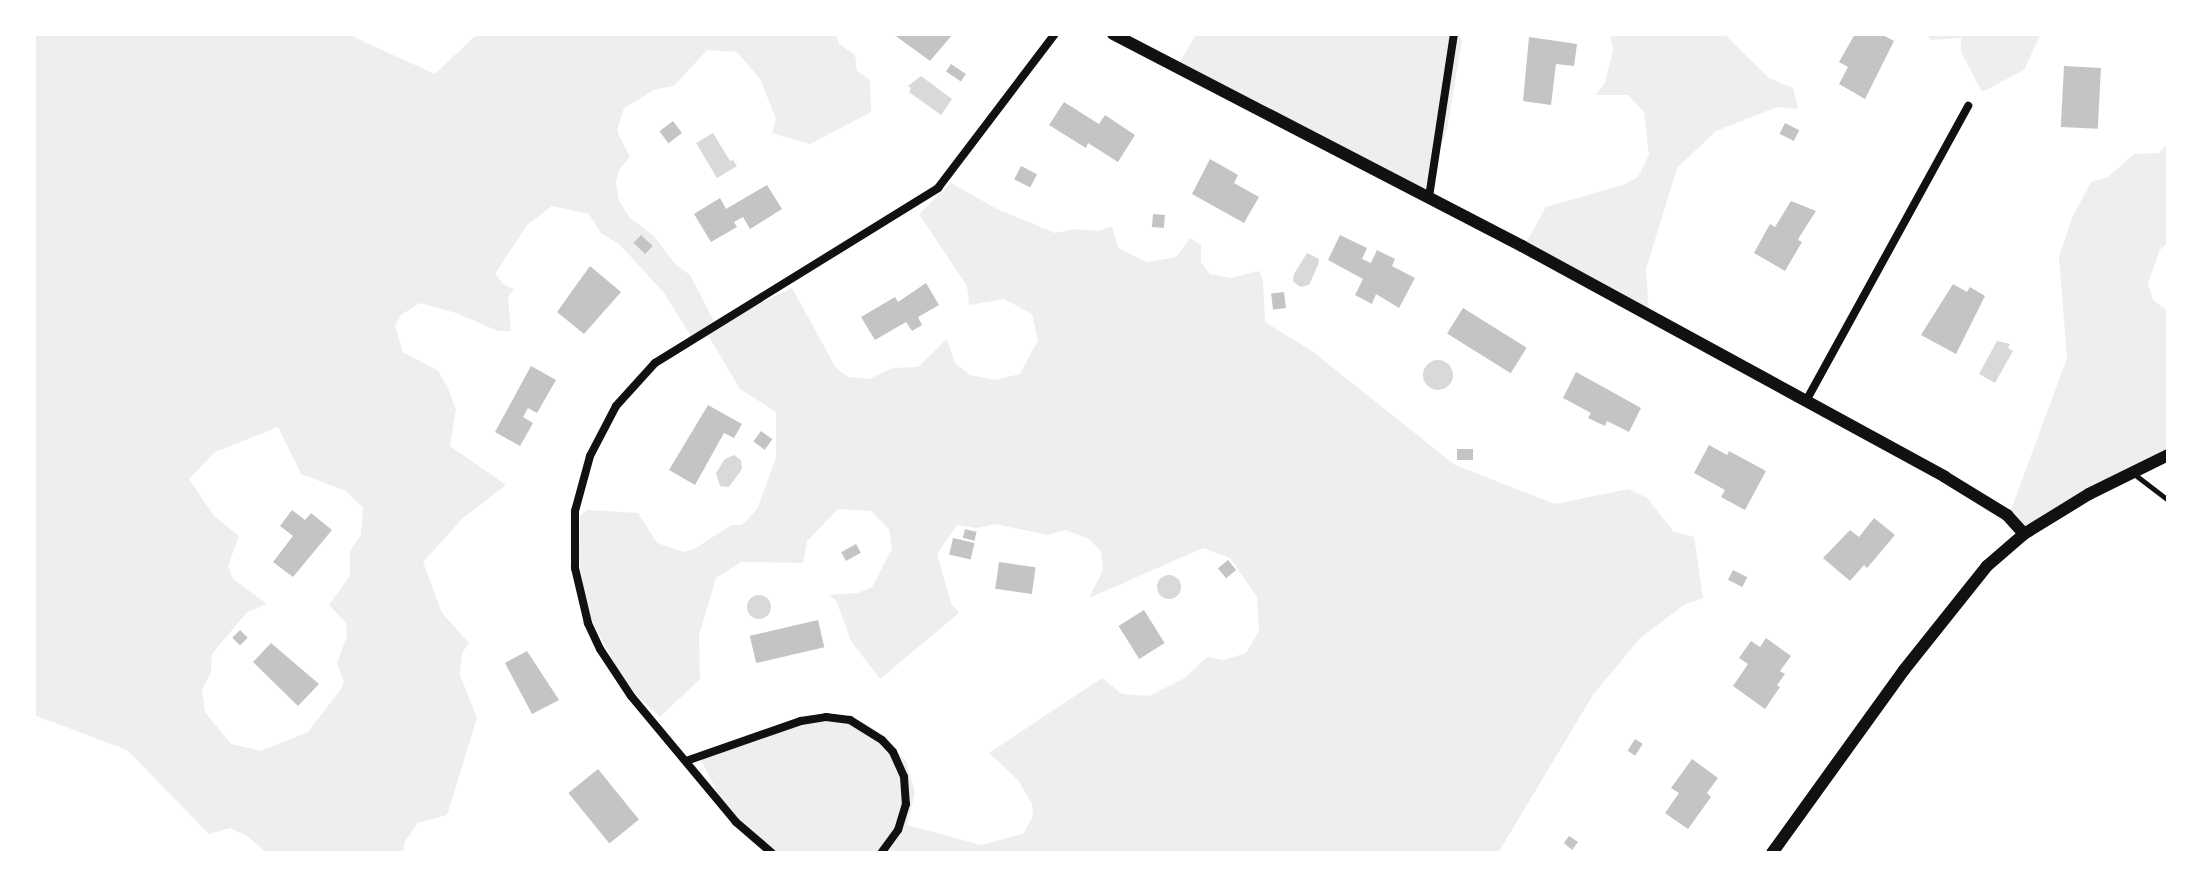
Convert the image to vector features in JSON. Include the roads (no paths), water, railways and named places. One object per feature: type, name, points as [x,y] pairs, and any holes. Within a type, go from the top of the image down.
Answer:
[{"type":"street","points":[[772,853],[736,822],[614,674],[588,623],[575,568],[575,511],[590,456],[602,430],[635,384],[677,346],[938,188],[1055,34]]},
{"type":"street","points":[[1113,34],[1429,197],[1945,477],[2007,515],[2024,534]]},
{"type":"street","points":[[1429,197],[1454,34]]},
{"type":"street","points":[[1806,401],[1968,106]]},
{"type":"street","points":[[1772,853],[1923,647],[1987,566],[2024,534],[2168,455]]},
{"type":"street","points":[[686,761],[801,721],[826,717],[850,720],[874,732],[888,746],[904,777],[906,804],[898,830],[881,853]]},
{"type":"lane","points":[[2132,473],[2168,500]]}]
